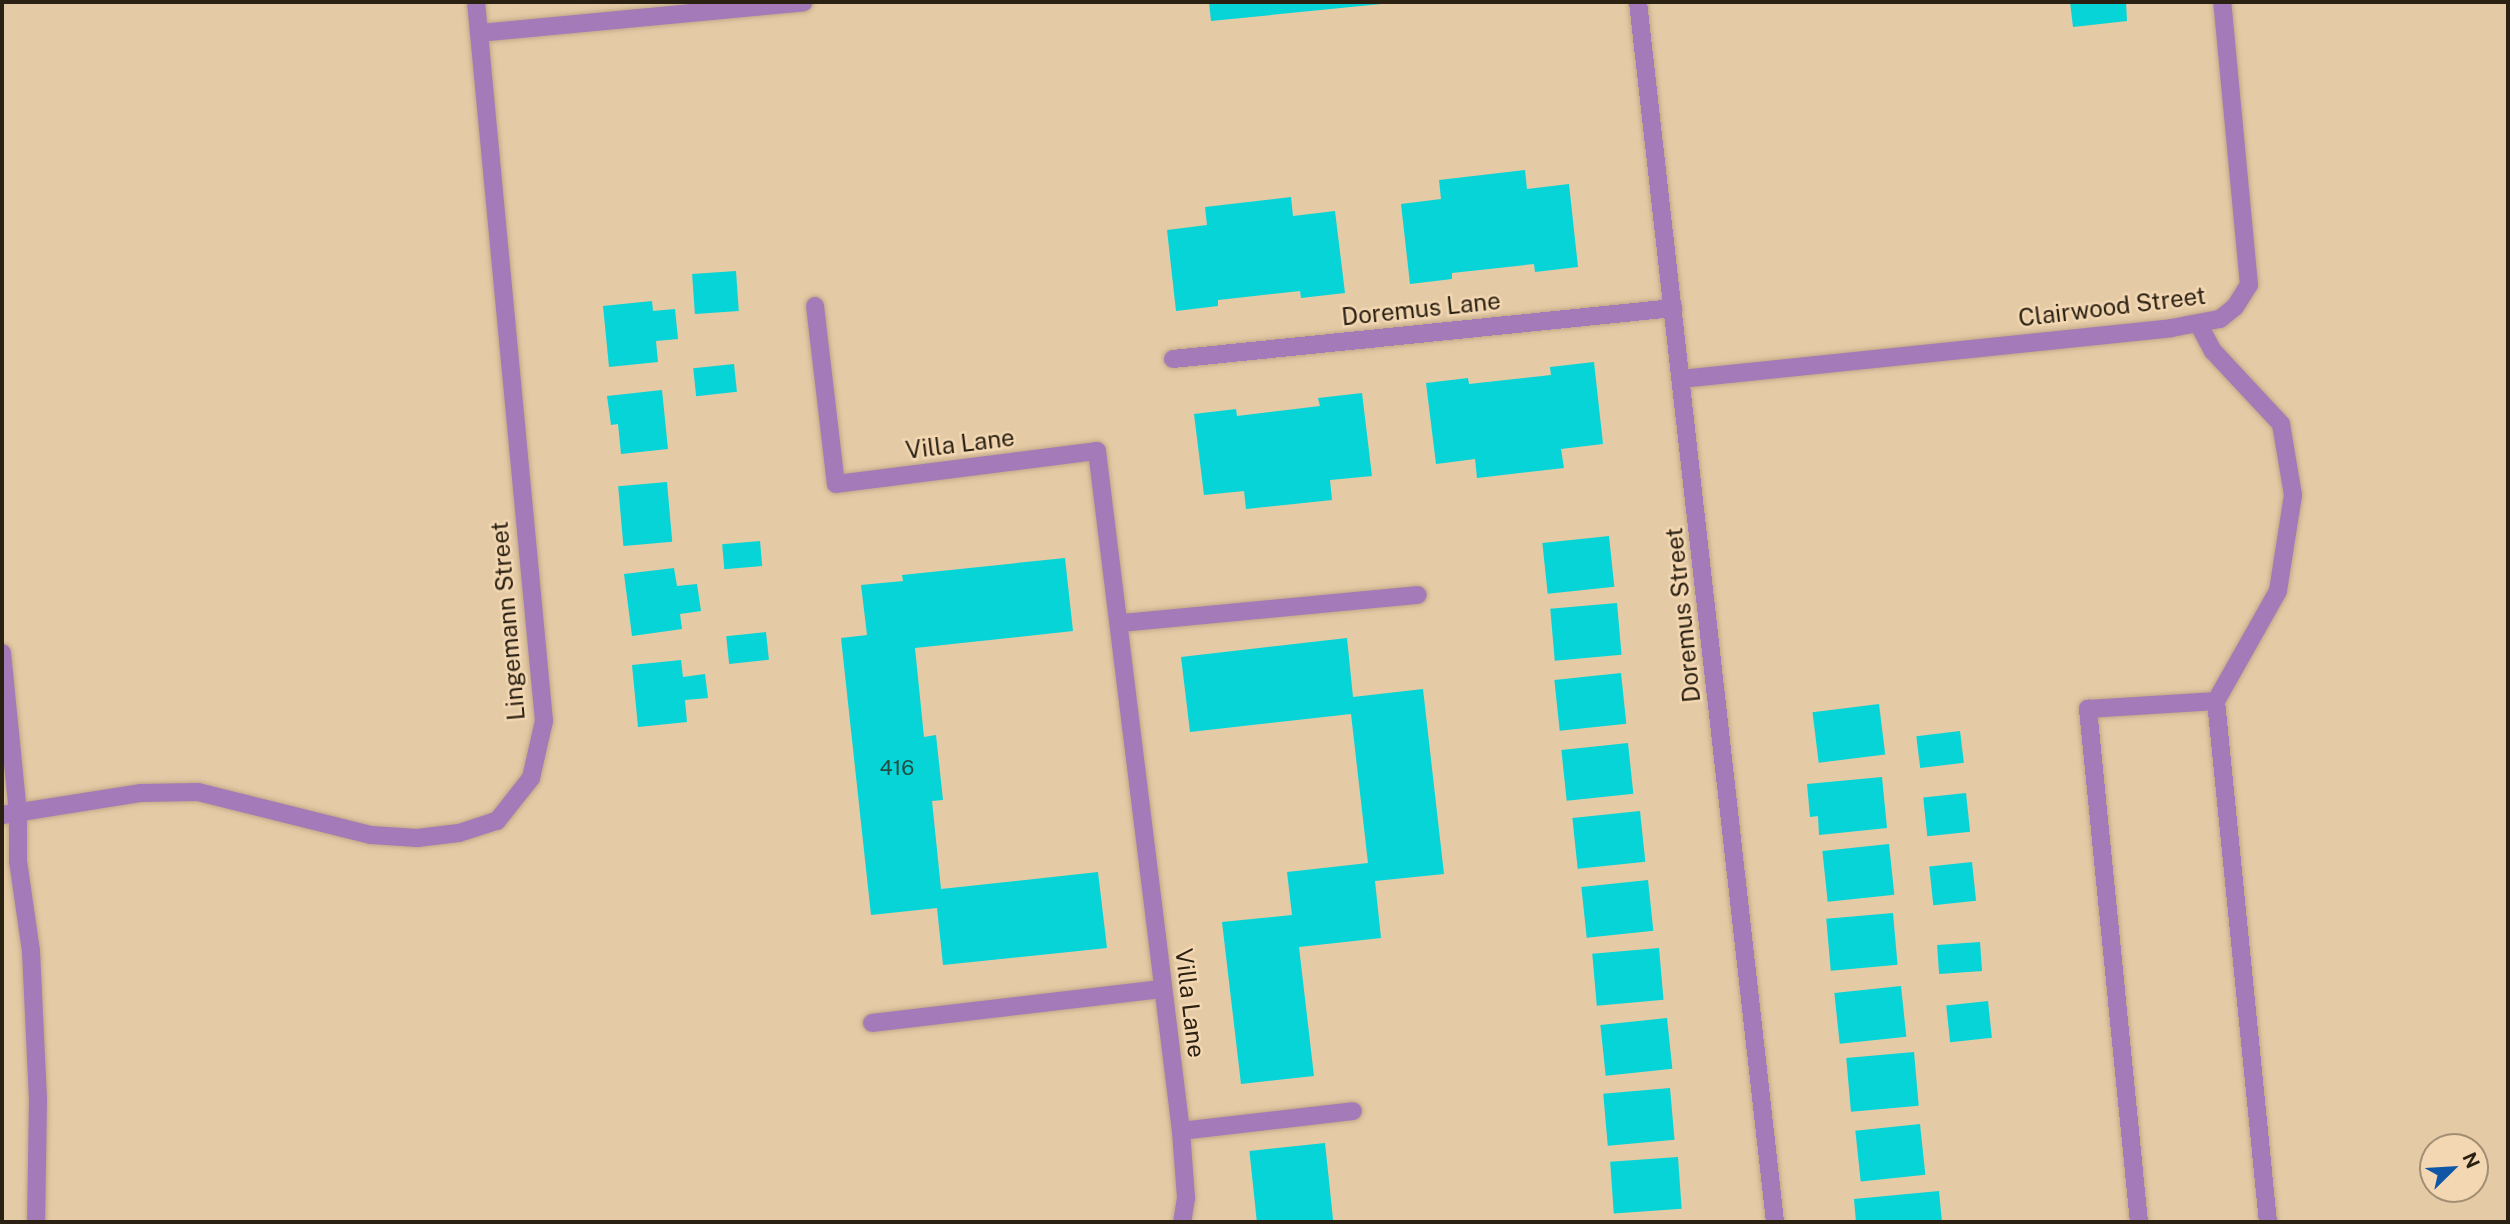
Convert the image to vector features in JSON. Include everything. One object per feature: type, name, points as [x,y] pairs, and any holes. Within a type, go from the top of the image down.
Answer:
[{"type":"street","name":"Lingemann Street","points":[[10,814],[141,793],[198,792],[370,835],[416,838],[459,834],[497,821],[531,778],[544,721],[476,2]]},
{"type":"street","points":[[479,33],[804,2]]},
{"type":"street","name":"Doremus Street","points":[[1639,2],[1775,1222]]},
{"type":"street","name":"Clairwood Street","points":[[1681,379],[2199,325],[2220,319],[2235,307],[2249,285],[2222,2]]},
{"type":"street","name":"Villa Lane","points":[[815,306],[836,484],[1097,452],[1121,624],[1181,1130],[1186,1198],[1182,1222]]},
{"type":"street","name":"Doremus Lane","points":[[1173,359],[1673,308]]},
{"type":"street","points":[[2199,325],[2213,351],[2281,424],[2292,495],[2278,591],[2216,701],[2268,1222]]},
{"type":"street","points":[[1121,624],[1418,595]]},
{"type":"street","points":[[2,653],[10,814],[31,951],[38,1099],[36,1222]]},
{"type":"street","points":[[2139,1222],[2088,709],[2216,701]]},
{"type":"street","points":[[872,1023],[1163,989]]},
{"type":"street","points":[[1181,1130],[1353,1111]]},
{"type":"building","points":[[1209,2],[1381,2],[1381,4],[1211,21]]},
{"type":"building","points":[[2070,2],[2126,2],[2127,21],[2073,27]]},
{"type":"building","points":[[1525,170],[1527,189],[1569,184],[1578,267],[1535,272],[1534,264],[1452,273],[1452,279],[1410,284],[1401,204],[1441,199],[1439,180]]},
{"type":"building","points":[[1291,197],[1293,216],[1335,211],[1345,293],[1301,298],[1300,291],[1218,300],[1218,306],[1176,311],[1167,230],[1207,225],[1205,207]]},
{"type":"building","points":[[736,271],[739,311],[695,314],[692,274]]},
{"type":"building","points":[[652,301],[653,311],[675,309],[678,339],[656,341],[658,362],[609,367],[603,306]]},
{"type":"building","points":[[1594,362],[1603,444],[1561,449],[1564,468],[1477,478],[1475,459],[1436,464],[1426,383],[1468,378],[1469,384],[1551,375],[1550,367]]},
{"type":"building","points":[[734,364],[737,392],[696,396],[693,368]]},
{"type":"building","points":[[662,390],[668,449],[621,454],[618,424],[611,425],[607,396]]},
{"type":"building","points":[[1362,393],[1372,476],[1330,480],[1332,500],[1246,509],[1244,491],[1204,495],[1194,414],[1236,409],[1237,416],[1320,406],[1318,398]]},
{"type":"building","points":[[667,482],[672,542],[623,546],[618,486]]},
{"type":"building","points":[[1609,536],[1614,587],[1548,594],[1542,543]]},
{"type":"building","points":[[760,541],[762,566],[724,569],[722,544]]},
{"type":"building","points":[[1065,558],[1073,631],[915,648],[924,737],[936,735],[943,800],[932,801],[941,889],[1098,872],[1107,948],[943,965],[937,908],[871,915],[841,638],[867,635],[861,585],[903,581],[902,575]]},
{"type":"building","points":[[674,568],[677,586],[697,584],[701,611],[680,614],[682,629],[632,636],[624,574]]},
{"type":"building","points":[[1617,603],[1622,655],[1555,661],[1550,609]]},
{"type":"building","points":[[766,632],[769,660],[729,664],[726,636]]},
{"type":"building","points":[[1347,638],[1353,697],[1423,689],[1444,874],[1375,881],[1381,938],[1299,947],[1314,1076],[1241,1084],[1222,922],[1292,915],[1287,872],[1368,863],[1351,714],[1190,732],[1181,657]]},
{"type":"building","points":[[681,660],[683,677],[705,674],[708,698],[685,700],[687,722],[638,727],[632,665]]},
{"type":"building","points":[[1621,673],[1626,724],[1560,731],[1554,680]]},
{"type":"building","points":[[1879,704],[1885,755],[1819,763],[1812,712]]},
{"type":"building","points":[[1960,731],[1964,763],[1920,768],[1916,736]]},
{"type":"building","points":[[1628,743],[1633,794],[1567,801],[1561,750]]},
{"type":"building","points":[[1882,777],[1887,828],[1819,835],[1818,816],[1810,817],[1807,784]]},
{"type":"building","points":[[1966,793],[1970,832],[1927,836],[1923,797]]},
{"type":"building","points":[[1640,811],[1645,862],[1578,869],[1572,818]]},
{"type":"building","points":[[1889,844],[1894,895],[1828,902],[1822,851]]},
{"type":"building","points":[[1972,862],[1976,901],[1933,905],[1929,866]]},
{"type":"building","points":[[1648,880],[1653,931],[1587,938],[1581,887]]},
{"type":"building","points":[[1893,913],[1898,965],[1831,971],[1826,919]]},
{"type":"building","points":[[1980,942],[1982,971],[1939,974],[1937,945]]},
{"type":"building","points":[[1659,948],[1664,1000],[1597,1006],[1592,954]]},
{"type":"building","points":[[1901,986],[1906,1037],[1840,1044],[1834,993]]},
{"type":"building","points":[[1988,1001],[1992,1038],[1950,1042],[1946,1005]]},
{"type":"building","points":[[1667,1018],[1672,1069],[1606,1076],[1600,1025]]},
{"type":"building","points":[[1914,1052],[1919,1106],[1851,1112],[1846,1058]]},
{"type":"building","points":[[1670,1088],[1675,1140],[1608,1146],[1603,1094]]},
{"type":"building","points":[[1920,1124],[1925,1175],[1861,1182],[1855,1131]]},
{"type":"building","points":[[1325,1143],[1333,1222],[1257,1222],[1249,1151]]},
{"type":"building","points":[[1678,1157],[1682,1209],[1614,1214],[1610,1162]]},
{"type":"building","points":[[1939,1191],[1942,1222],[1856,1222],[1854,1199]]}]
